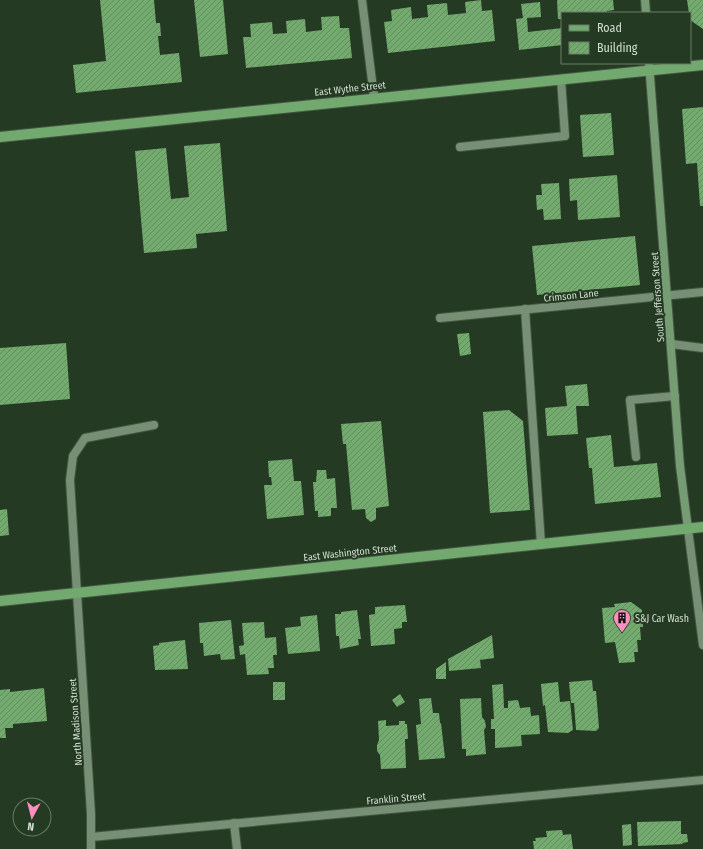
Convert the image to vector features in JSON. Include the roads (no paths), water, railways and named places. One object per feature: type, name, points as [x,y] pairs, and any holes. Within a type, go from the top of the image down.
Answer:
[{"type":"main road","name":"East Wythe Street","points":[[0,136],[561,79],[649,67],[703,65]]},
{"type":"main road","name":"East Washington Street","points":[[0,602],[703,527]]},
{"type":"street","points":[[362,0],[374,97]]},
{"type":"street","points":[[645,0],[646,12]]},
{"type":"street","name":"South Jefferson Street","points":[[649,67],[668,296],[680,466],[688,529]]},
{"type":"street","points":[[460,147],[565,136],[561,79]]},
{"type":"street","name":"Crimson Lane","points":[[440,318],[703,292]]},
{"type":"street","points":[[526,309],[541,544]]},
{"type":"street","points":[[671,344],[703,348]]},
{"type":"street","points":[[636,456],[630,400],[675,396]]},
{"type":"street","name":"North Madison Street","points":[[91,849],[70,480],[73,456],[85,438],[154,424]]},
{"type":"street","points":[[688,529],[703,645]]},
{"type":"street","name":"Franklin Street","points":[[91,837],[703,780]]},
{"type":"street","points":[[234,823],[237,849]]},
{"type":"place","name":"S&J Car Wash","points":[[622,633]]}]
